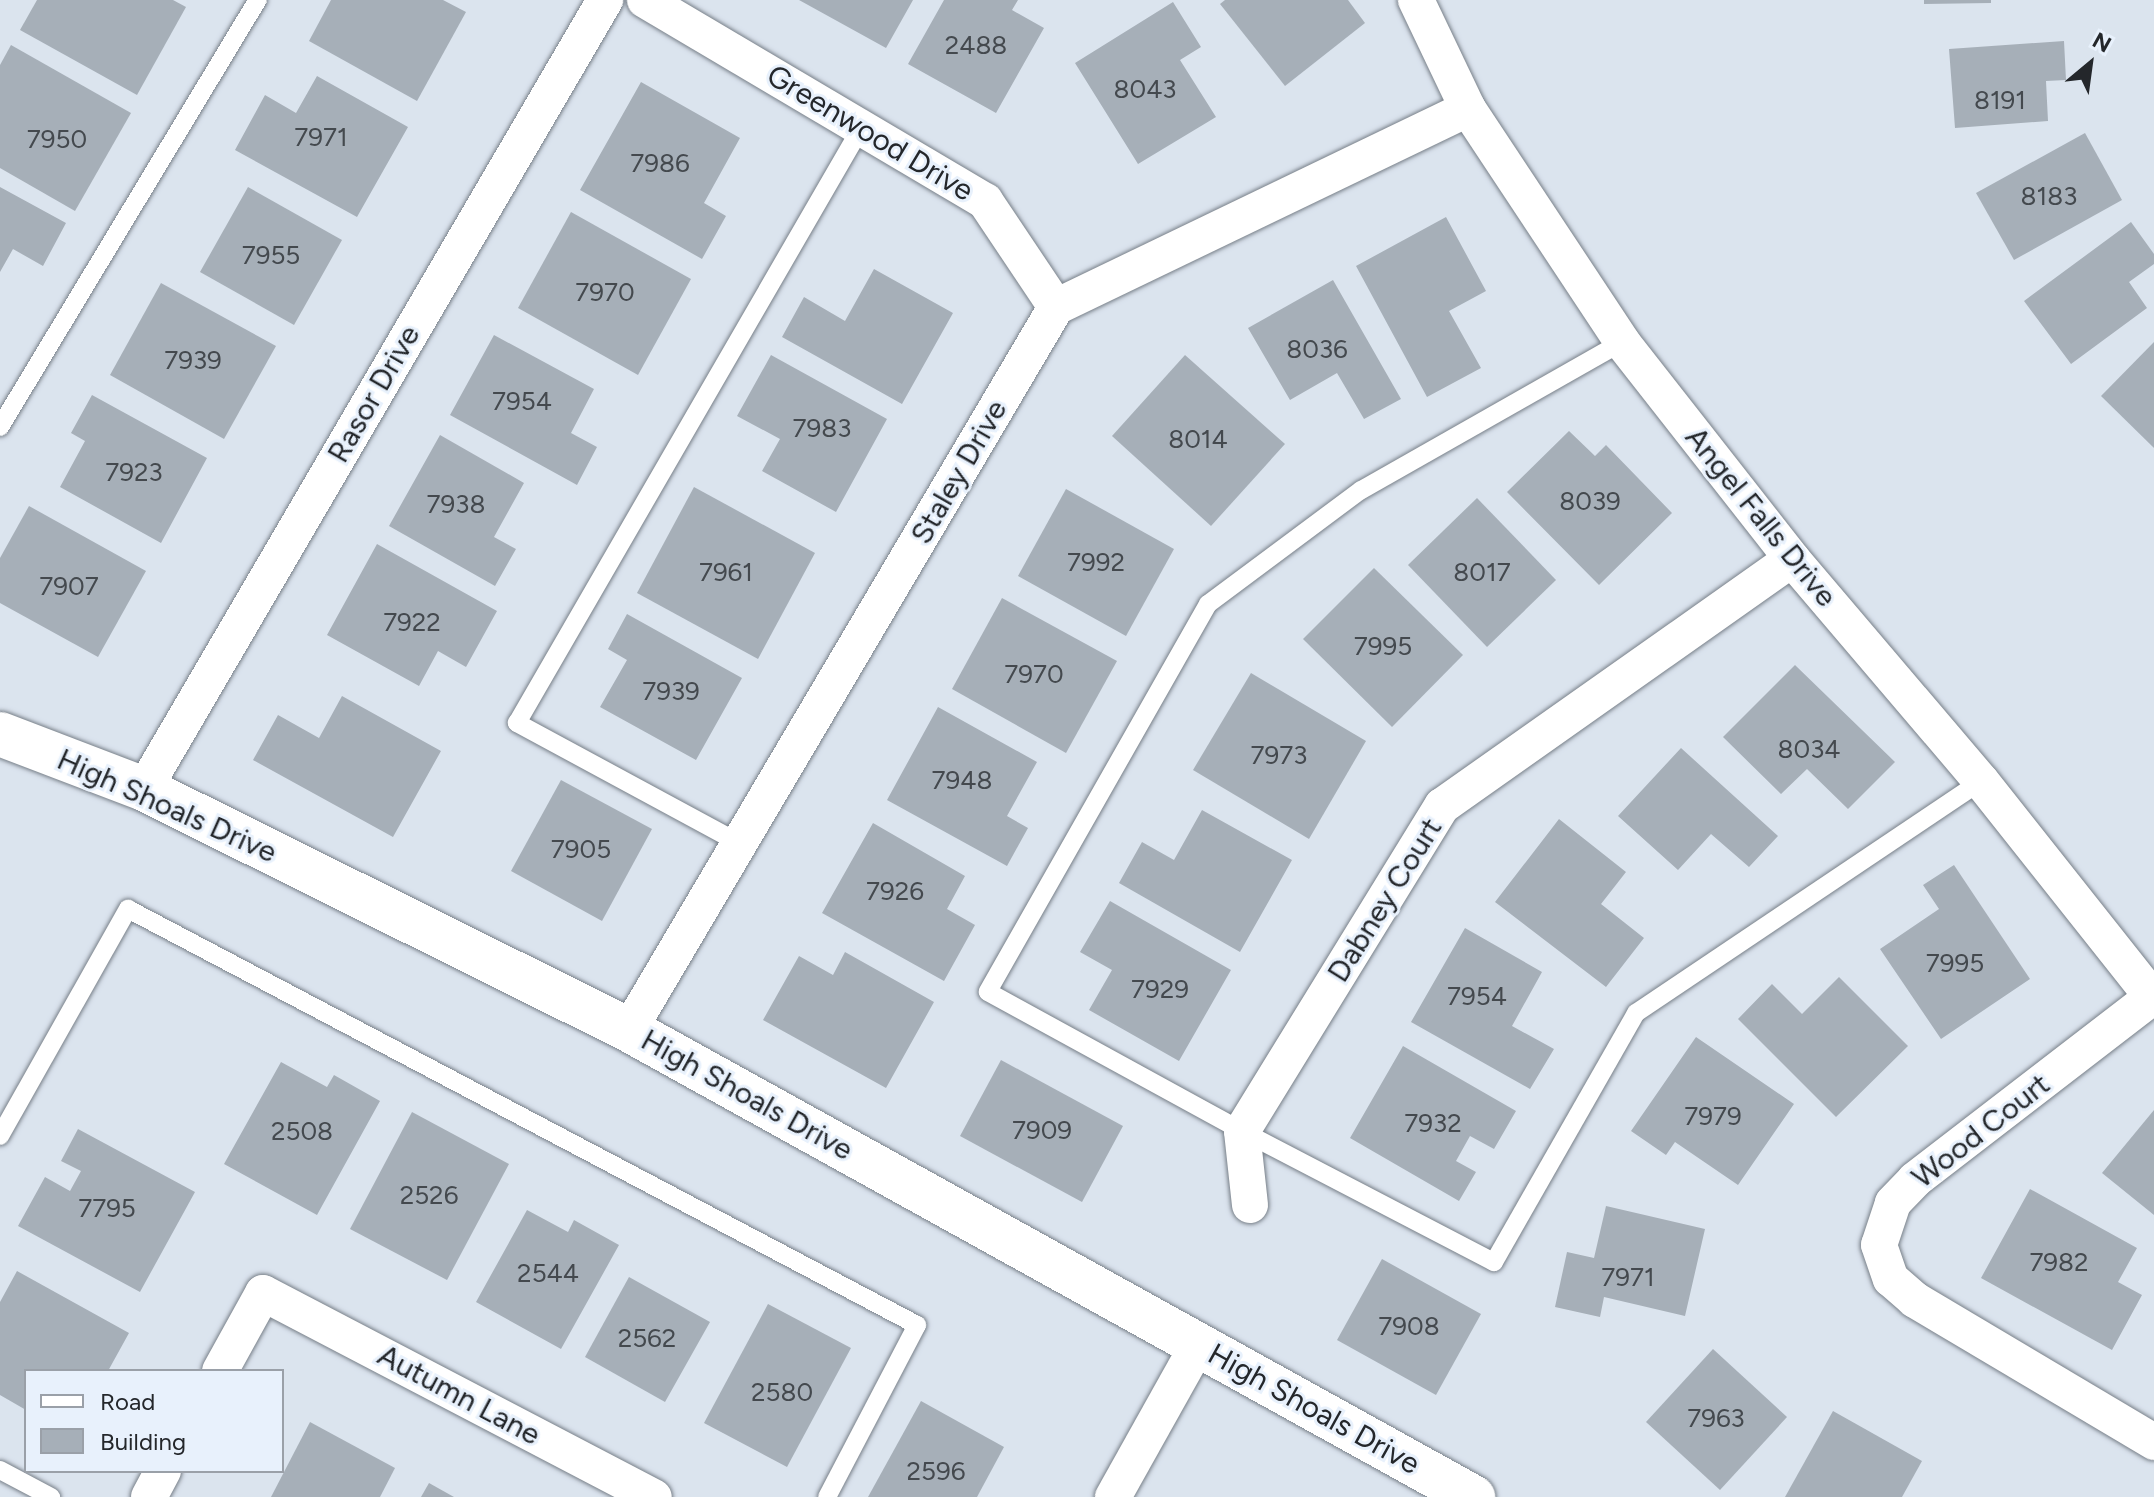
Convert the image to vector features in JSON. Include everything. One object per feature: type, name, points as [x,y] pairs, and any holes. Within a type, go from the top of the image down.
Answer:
[{"type":"street","name":"Rasor Drive","points":[[144,789],[605,0]]},
{"type":"street","name":"Greenwood Drive","points":[[645,0],[985,201],[1056,307]]},
{"type":"street","name":"Angel Falls Drive","points":[[1416,0],[1468,109],[1622,342],[1792,559],[1981,781],[2153,998]]},
{"type":"street","points":[[1056,307],[1468,109]]},
{"type":"street","name":"Staley Drive","points":[[629,1030],[1056,307]]},
{"type":"street","name":"Dabney Court","points":[[1242,1131],[1442,806],[1792,559]]},
{"type":"street","name":"High Shoals Drive","points":[[0,734],[144,789],[629,1030],[1473,1497]]},
{"type":"street","name":"Wood Court","points":[[2153,998],[1915,1180],[1893,1203],[1879,1245],[1891,1279],[1915,1300],[2154,1442]]},
{"type":"street","points":[[1242,1131],[1250,1205]]},
{"type":"street","name":"Autumn Lane","points":[[221,1369],[263,1293],[654,1497]]},
{"type":"street","points":[[1113,1497],[1198,1345]]},
{"type":"street","points":[[149,1497],[162,1473]]},
{"type":"lane","points":[[0,427],[258,0]]},
{"type":"lane","points":[[741,844],[517,723],[861,128]]},
{"type":"lane","points":[[1622,342],[1361,490],[1208,604],[988,992],[1242,1131],[1494,1262],[1636,1013],[1981,781]]},
{"type":"lane","points":[[0,1136],[128,909],[917,1325],[827,1497]]},
{"type":"lane","points":[[0,1470],[51,1497]]},
{"type":"building","points":[[37,0],[173,0],[186,7],[137,95],[20,30]]},
{"type":"building","points":[[331,0],[443,0],[466,12],[417,101],[309,41]]},
{"type":"building","points":[[799,0],[913,0],[886,48]]},
{"type":"building","points":[[944,0],[1018,0],[1012,10],[1044,28],[996,113],[908,64]]},
{"type":"building","points":[[1225,0],[1348,0],[1365,23],[1285,86],[1220,4]]},
{"type":"building","points":[[1924,0],[1991,0],[1991,3],[1924,4]]},
{"type":"building","points":[[1173,2],[1201,47],[1180,60],[1216,117],[1138,164],[1075,63]]},
{"type":"building","points":[[2064,41],[2066,80],[2046,81],[2048,121],[1955,128],[1949,49]]},
{"type":"building","points":[[11,45],[131,113],[75,211],[0,168],[0,65]]},
{"type":"building","points":[[317,76],[408,127],[357,217],[235,150],[265,95],[296,113]]},
{"type":"building","points":[[641,82],[740,138],[704,203],[726,216],[702,259],[580,190]]},
{"type":"building","points":[[2085,133],[2122,200],[2014,260],[1976,193]]},
{"type":"building","points":[[0,187],[66,223],[43,266],[13,249],[0,272]]},
{"type":"building","points":[[248,187],[342,240],[294,325],[200,272]]},
{"type":"building","points":[[571,212],[691,279],[638,375],[518,308]]},
{"type":"building","points":[[1446,217],[1486,291],[1449,311],[1481,368],[1427,397],[1356,266]]},
{"type":"building","points":[[2131,222],[2154,254],[2154,264],[2129,282],[2147,308],[2071,364],[2024,301]]},
{"type":"building","points":[[874,269],[953,313],[902,404],[782,337],[804,297],[845,321]]},
{"type":"building","points":[[1333,280],[1401,399],[1364,419],[1337,373],[1290,400],[1248,328]]},
{"type":"building","points":[[161,283],[276,346],[224,439],[110,375]]},
{"type":"building","points":[[494,335],[594,389],[571,433],[597,447],[577,485],[450,415]]},
{"type":"building","points":[[2154,342],[2154,448],[2101,396]]},
{"type":"building","points":[[771,355],[887,419],[836,512],[762,471],[780,439],[737,416]]},
{"type":"building","points":[[1185,355],[1285,444],[1211,526],[1112,436]]},
{"type":"building","points":[[92,395],[207,458],[161,543],[60,487],[85,441],[71,433]]},
{"type":"building","points":[[1569,431],[1595,456],[1606,445],[1672,513],[1599,585],[1507,492]]},
{"type":"building","points":[[440,435],[524,483],[494,537],[516,549],[495,586],[389,526]]},
{"type":"building","points":[[694,487],[815,553],[758,659],[637,593]]},
{"type":"building","points":[[1066,489],[1174,549],[1126,636],[1018,576]]},
{"type":"building","points":[[1477,498],[1556,580],[1487,647],[1408,565]]},
{"type":"building","points":[[29,506],[146,571],[98,657],[0,603],[0,558]]},
{"type":"building","points":[[377,544],[497,611],[466,667],[438,651],[419,686],[327,635]]},
{"type":"building","points":[[1374,568],[1463,655],[1392,727],[1303,639]]},
{"type":"building","points":[[1002,598],[1117,661],[1066,753],[952,689]]},
{"type":"building","points":[[627,614],[742,678],[696,760],[600,707],[627,660],[608,649]]},
{"type":"building","points":[[1795,665],[1895,762],[1848,809],[1807,769],[1781,794],[1723,737]]},
{"type":"building","points":[[1251,673],[1366,741],[1309,839],[1193,770]]},
{"type":"building","points":[[342,696],[441,751],[393,837],[253,760],[278,715],[319,738]]},
{"type":"building","points":[[938,707],[1037,762],[1007,816],[1028,828],[1007,866],[887,800]]},
{"type":"building","points":[[1681,748],[1778,836],[1749,867],[1711,834],[1678,870],[1618,816]]},
{"type":"building","points":[[561,780],[652,829],[602,921],[511,871]]},
{"type":"building","points":[[1202,810],[1292,860],[1240,952],[1119,883],[1142,842],[1174,860]]},
{"type":"building","points":[[1559,819],[1626,872],[1601,904],[1644,938],[1606,987],[1495,902]]},
{"type":"building","points":[[873,823],[965,876],[947,909],[975,925],[944,981],[822,913]]},
{"type":"building","points":[[1954,865],[2030,979],[1941,1039],[1880,949],[1939,909],[1923,885]]},
{"type":"building","points":[[1110,901],[1231,970],[1179,1061],[1089,1010],[1112,970],[1080,952]]},
{"type":"building","points":[[1465,928],[1542,972],[1512,1026],[1554,1049],[1530,1089],[1411,1022]]},
{"type":"building","points":[[845,952],[934,1002],[886,1088],[763,1020],[799,956],[833,975]]},
{"type":"building","points":[[1839,977],[1908,1046],[1836,1117],[1738,1019],[1772,984],[1802,1014]]},
{"type":"building","points":[[1696,1037],[1794,1104],[1738,1185],[1675,1142],[1666,1155],[1631,1131]]},
{"type":"building","points":[[1403,1046],[1516,1111],[1494,1149],[1470,1136],[1456,1161],[1476,1172],[1459,1201],[1350,1138]]},
{"type":"building","points":[[1001,1060],[1123,1126],[1082,1202],[960,1136]]},
{"type":"building","points":[[281,1062],[327,1087],[334,1075],[380,1101],[317,1215],[224,1164]]},
{"type":"building","points":[[2154,1110],[2154,1215],[2102,1173]]},
{"type":"building","points":[[412,1112],[509,1164],[447,1280],[350,1229]]},
{"type":"building","points":[[78,1129],[195,1192],[140,1292],[18,1226],[45,1177],[70,1191],[81,1171],[61,1161]]},
{"type":"building","points":[[2030,1189],[2137,1248],[2118,1282],[2142,1295],[2112,1350],[1981,1278]]},
{"type":"building","points":[[1606,1206],[1705,1229],[1685,1316],[1604,1297],[1600,1317],[1555,1307],[1567,1252],[1594,1258]]},
{"type":"building","points":[[527,1210],[568,1232],[574,1220],[619,1245],[561,1349],[476,1302]]},
{"type":"building","points":[[1382,1259],[1481,1314],[1436,1395],[1337,1340]]},
{"type":"building","points":[[17,1271],[129,1333],[109,1369],[24,1369],[24,1409],[0,1395],[0,1302]]},
{"type":"building","points":[[629,1277],[710,1322],[665,1402],[585,1357]]},
{"type":"building","points":[[768,1304],[851,1348],[787,1467],[704,1423]]},
{"type":"building","points":[[1713,1349],[1787,1417],[1720,1490],[1646,1422]]},
{"type":"building","points":[[921,1401],[1004,1447],[977,1497],[868,1497]]},
{"type":"building","points":[[1833,1411],[1922,1461],[1902,1497],[1785,1497]]},
{"type":"building","points":[[310,1422],[395,1468],[380,1497],[271,1497]]},
{"type":"building","points":[[429,1483],[454,1497],[421,1497]]}]
